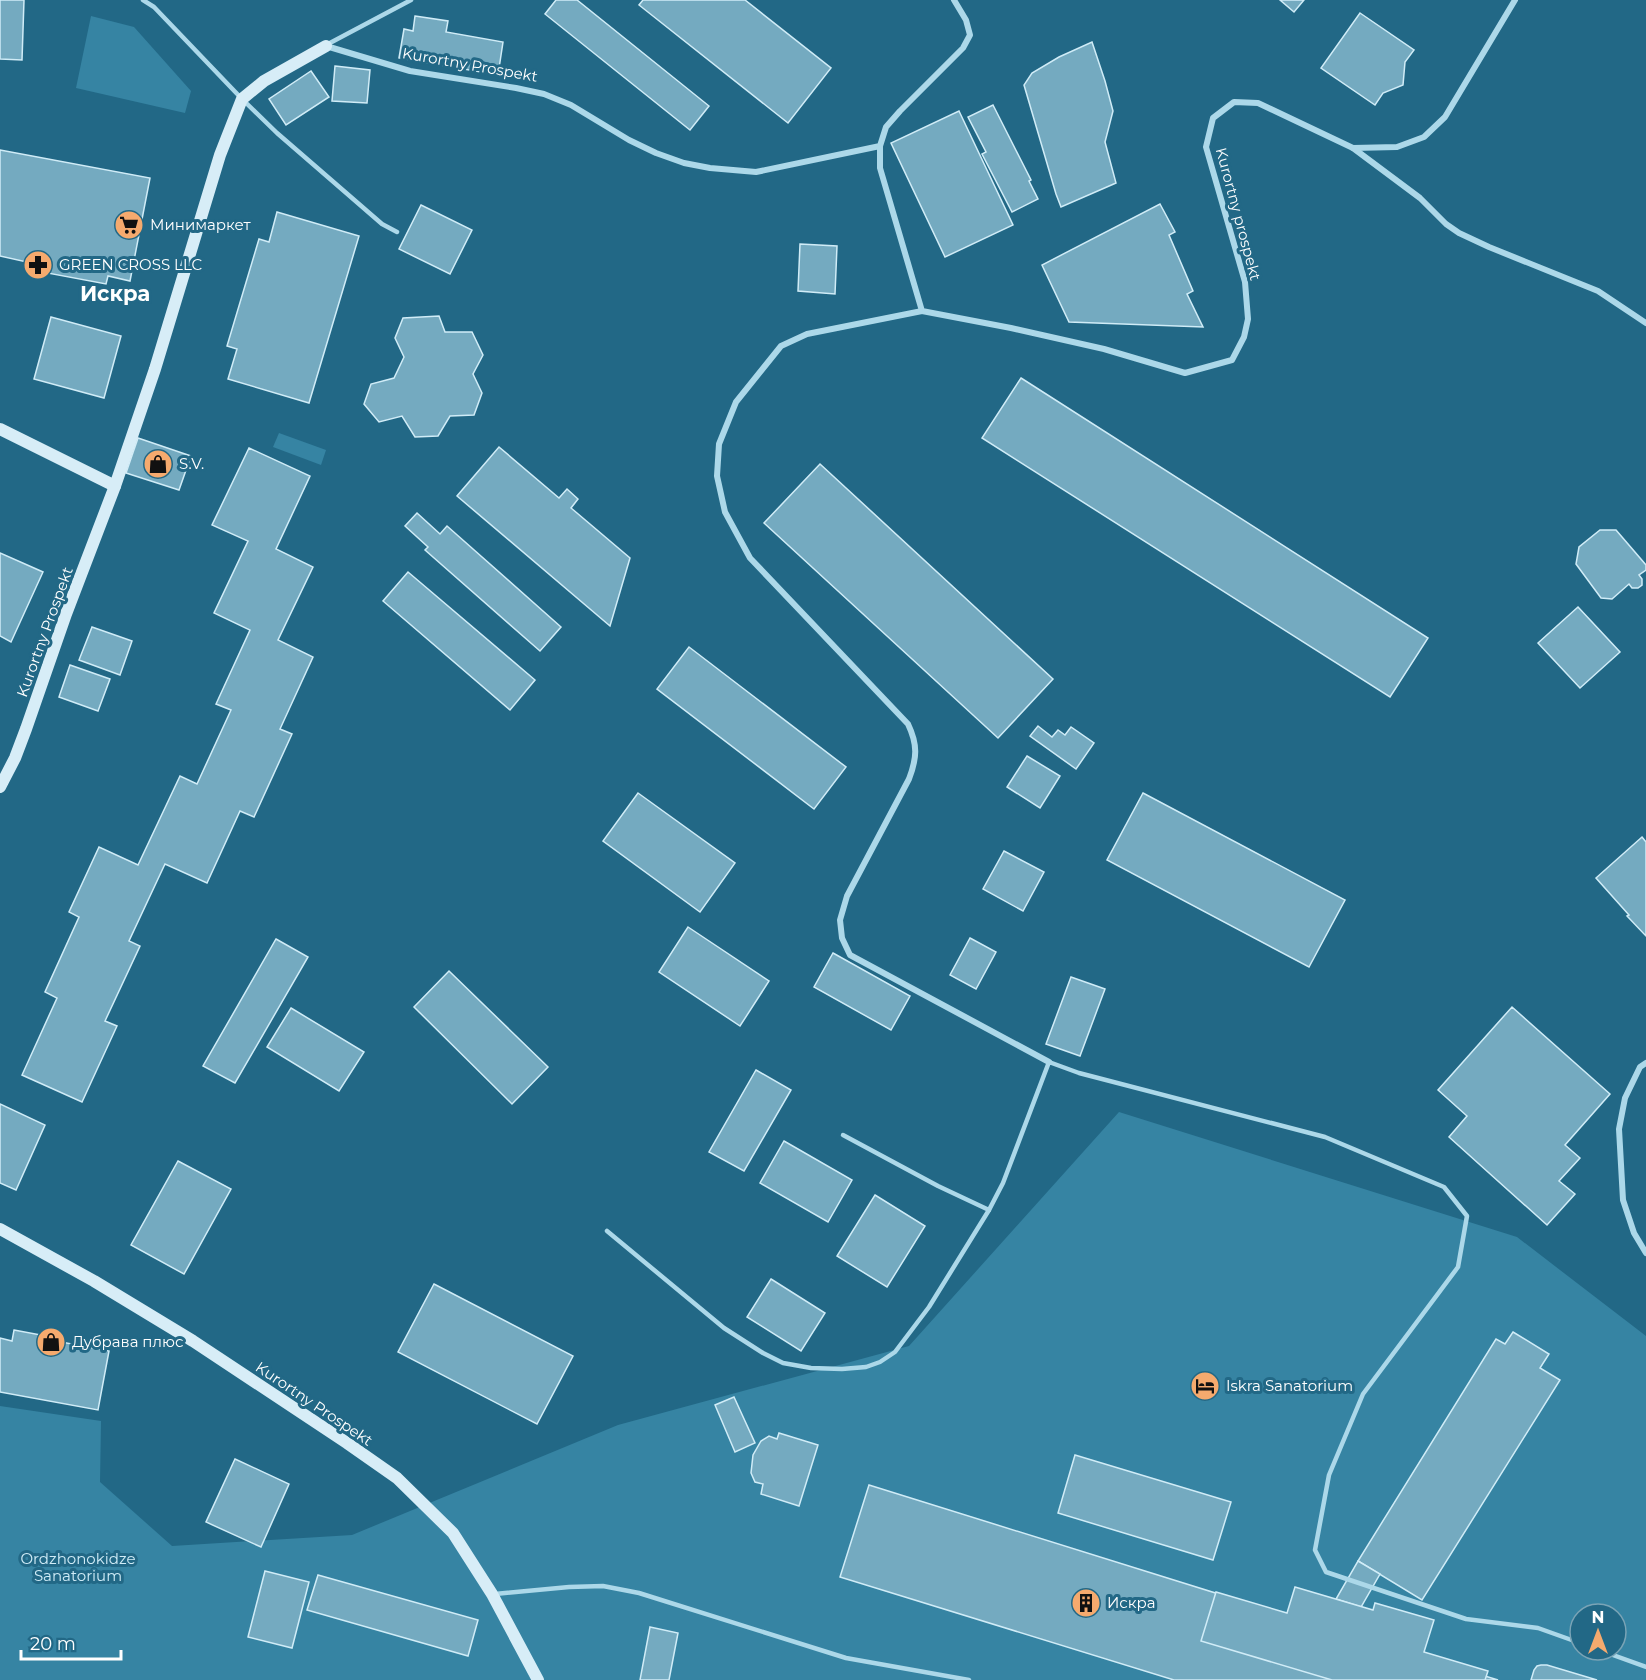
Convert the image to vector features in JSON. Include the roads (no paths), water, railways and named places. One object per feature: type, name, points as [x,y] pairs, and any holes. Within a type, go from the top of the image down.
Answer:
[{"type":"street","points":[[954,0],[966,20],[970,35],[963,48],[886,127],[880,146],[880,168],[922,311],[807,334],[781,346],[736,402],[718,444],[717,476],[725,512],[750,558],[908,724],[915,737],[915,764],[909,779],[847,896],[840,920],[842,938],[850,955],[1049,1062]]},
{"type":"street","points":[[1353,148],[1396,147],[1424,137],[1445,117],[1515,0]]},
{"type":"street","points":[[242,99],[264,81],[326,46]]},
{"type":"street","name":"Kurortny Prospekt","points":[[326,46],[410,71],[544,94],[571,105],[629,140],[684,164],[756,172],[880,146]]},
{"type":"street","name":"Kurortny Prospekt","points":[[0,787],[15,758],[66,614],[115,486],[155,369],[217,165],[242,99]]},
{"type":"street","name":"Kurortny prospekt","points":[[922,311],[1104,349],[1185,372],[1232,360],[1244,338],[1248,319],[1245,282],[1206,147],[1213,118],[1234,102],[1258,103],[1353,148],[1420,198],[1446,224],[1459,233],[1598,291],[1646,322]]},
{"type":"street","points":[[0,429],[115,486]]},
{"type":"street","points":[[1646,1063],[1640,1067],[1625,1098],[1619,1128],[1623,1200],[1634,1233],[1646,1253]]},
{"type":"street","name":"Kurortny Prospekt","points":[[0,1229],[94,1281],[193,1341],[397,1478],[453,1533],[492,1594],[538,1680]]},
{"type":"lane","points":[[143,0],[154,7],[277,133],[382,224],[397,232]]},
{"type":"lane","points":[[326,46],[411,0]]},
{"type":"lane","points":[[607,1231],[724,1328],[763,1353],[783,1363],[811,1368],[842,1369],[866,1367],[880,1362],[895,1352],[929,1307],[989,1210],[1003,1183],[1049,1062],[1079,1074],[1325,1137],[1444,1187],[1467,1216],[1458,1268],[1363,1394],[1329,1475],[1315,1550],[1326,1572],[1466,1619],[1538,1628],[1568,1639]]},
{"type":"lane","points":[[843,1135],[938,1186],[989,1210]]},
{"type":"lane","points":[[492,1594],[603,1586],[639,1593],[846,1658],[969,1680]]},
{"type":"lane","points":[[1628,1660],[1646,1667]]},
{"type":"place","name":"Минимаркет","points":[[129,225]]},
{"type":"place","name":"GREEN CROSS LLC","points":[[38,265]]},
{"type":"place","name":"S.V.","points":[[158,464]]},
{"type":"place","name":"Дубрава плюс","points":[[51,1342]]},
{"type":"place","name":"Iskra Sanatorium","points":[[1205,1386]]},
{"type":"place","name":"Искра","points":[[1086,1603]]},
{"type":"district","name":"Искра","points":[[115,294]]},
{"type":"park label","name":"Ordzhonokidze Sanatorium","points":[[78,1568]]}]
